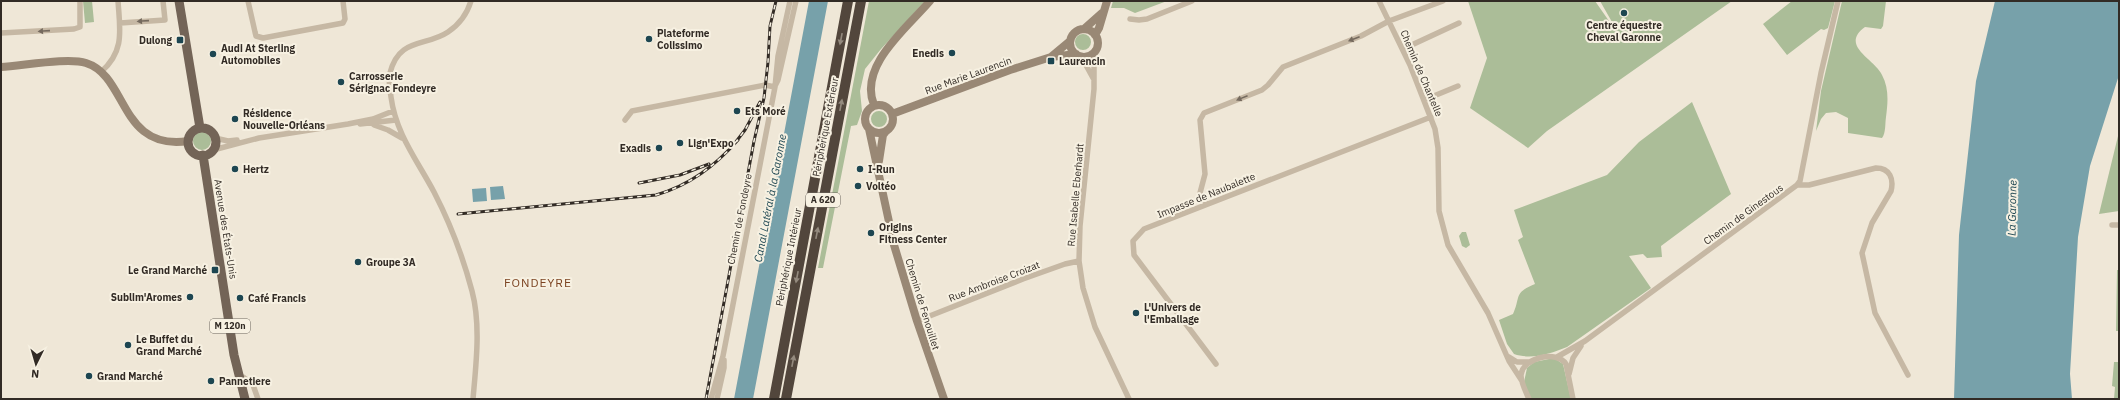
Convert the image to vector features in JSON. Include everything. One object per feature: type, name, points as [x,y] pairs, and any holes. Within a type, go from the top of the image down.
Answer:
[{"type":"highway","name":"Périphérique Intérieur","points":[[774,399],[848,1]]},
{"type":"highway","name":"Périphérique Extérieur","points":[[786,399],[861,1]]},
{"type":"main road","points":[[179,1],[200,128]]},
{"type":"main road","points":[[200,128],[207,129],[215,138],[213,150],[203,155],[194,153],[191,150],[188,141],[193,131],[200,128]]},
{"type":"main road","name":"Avenue des États-Unis","points":[[203,155],[239,379],[245,399]]},
{"type":"main road","name":"Avenue des États-Unis","points":[[239,379],[237,388],[239,399]]},
{"type":"street","points":[[1,34],[74,29],[81,25],[80,1]]},
{"type":"street","points":[[101,72],[115,57],[120,37],[118,1]]},
{"type":"street","points":[[120,23],[166,20],[163,1]]},
{"type":"street","points":[[248,1],[256,36],[263,38],[344,23],[343,1]]},
{"type":"street","points":[[471,1],[465,16],[448,33],[408,46],[397,58],[389,78],[393,111],[396,120],[403,138],[434,193],[457,246],[472,292],[478,348],[473,399]]},
{"type":"street","name":"Chemin de Fondeyre","points":[[712,399],[723,356],[775,87],[778,56],[790,1]]},
{"type":"street","name":"Chemin de Fondeyre","points":[[775,87],[778,80],[796,1]]},
{"type":"street","points":[[874,105],[870,90],[878,60],[930,1]]},
{"type":"street","points":[[1095,35],[1099,28],[1107,1]]},
{"type":"street","points":[[1130,19],[1139,20],[1147,18],[1192,1]]},
{"type":"street","name":"Chemin de Chantelle","points":[[1379,1],[1403,49],[1431,117],[1438,148],[1437,191],[1439,211],[1445,235],[1454,257],[1488,313],[1507,355],[1522,381]]},
{"type":"street","points":[[1207,204],[1202,200],[1200,193],[1205,174],[1200,120],[1202,114],[1262,90],[1268,85],[1278,70],[1283,67],[1361,36],[1389,21],[1443,1]]},
{"type":"street","name":"Chemin de Ginestous","points":[[1529,362],[1557,357],[1585,341],[1797,185],[1800,181],[1821,73],[1838,1]]},
{"type":"street","points":[[1094,80],[1078,55],[1071,48],[1070,41],[1075,32],[1084,29],[1093,23],[1104,11]]},
{"type":"street","points":[[1403,49],[1460,23]]},
{"type":"street","points":[[1078,55],[1085,56],[1094,52],[1098,44],[1095,35],[1084,29]]},
{"type":"street","name":"Rue Marie Laurencin","points":[[1051,56],[1070,41]]},
{"type":"street","name":"Rue Isabelle Eberhardt","points":[[1094,52],[1094,80],[1080,226],[1079,261],[1083,288],[1095,327],[1129,399]]},
{"type":"street","name":"Rue Marie Laurencin","points":[[892,114],[1051,56],[1078,55]]},
{"type":"street","points":[[1,67],[74,61],[87,63],[101,72],[139,128],[165,141],[188,141]]},
{"type":"street","points":[[625,120],[632,111],[765,85],[775,87]]},
{"type":"street","points":[[1424,100],[1458,86]]},
{"type":"street","points":[[874,105],[885,106],[892,114],[893,122],[886,131],[876,132],[869,129],[864,121],[864,116],[874,105]]},
{"type":"street","points":[[213,150],[250,140],[373,119],[393,111]]},
{"type":"street","name":"Impasse de Naubalette","points":[[1216,364],[1134,256],[1133,241],[1144,229],[1431,117]]},
{"type":"street","points":[[348,124],[370,124],[396,120]]},
{"type":"street","points":[[370,124],[382,127],[403,138]]},
{"type":"street","name":"Chemin de Fenouillet","points":[[869,129],[894,245],[917,321],[944,399]]},
{"type":"street","name":"Chemin de Fenouillet","points":[[878,168],[882,140],[886,131]]},
{"type":"street","points":[[215,138],[228,141],[250,140]]},
{"type":"street","points":[[1797,185],[1809,185],[1876,168],[1881,168],[1890,174],[1892,186],[1891,191],[1872,223],[1862,253],[1875,313],[1908,375]]},
{"type":"street","points":[[2112,225],[2119,225]]},
{"type":"street","name":"Rue Ambroise Croizat","points":[[917,321],[1035,274],[1079,261]]},
{"type":"street","name":"Chemin de Ginestous","points":[[1569,376],[1573,358],[1585,341]]},
{"type":"street","points":[[1507,355],[1517,362],[1529,362]]},
{"type":"street","name":"Chemin de Fondeyre","points":[[717,399],[724,368],[723,356]]},
{"type":"street","name":"Chemin de Ginestous","points":[[1557,357],[1563,360],[1566,364],[1573,399]]},
{"type":"street","points":[[1529,362],[1522,371],[1522,381],[1529,399]]},
{"type":"street","points":[[239,379],[243,377],[253,385],[258,399]]},
{"type":"green space","points":[[83,1],[92,1],[94,22],[85,23]]},
{"type":"green space","points":[[869,1],[925,1],[881,49],[865,69],[860,91],[862,111],[857,125],[851,126],[823,268],[818,268]]},
{"type":"green space","points":[[1113,1],[1167,1],[1135,13],[1124,8],[1111,8]]},
{"type":"green space","points":[[1468,1],[1595,1],[1609,21],[1612,22],[1600,1],[1732,1],[1547,131],[1528,148],[1470,108],[1487,58]]},
{"type":"green space","points":[[1792,1],[1835,1],[1828,28],[1824,30],[1821,29],[1787,55],[1763,24]]},
{"type":"green space","points":[[1842,1],[1886,1],[1883,26],[1881,29],[1865,27],[1858,34],[1856,40],[1857,46],[1861,52],[1878,69],[1886,85],[1887,106],[1885,131],[1882,138],[1848,133],[1848,118],[1836,112],[1826,113],[1821,119],[1816,131],[1821,91]]},
{"type":"green space","points":[[1080,34],[1086,34],[1091,39],[1089,48],[1086,50],[1080,50],[1075,45],[1075,39]]},
{"type":"green space","points":[[1692,102],[1731,194],[1661,246],[1662,257],[1647,258],[1643,254],[1629,256],[1651,288],[1567,347],[1547,354],[1534,356],[1520,356],[1514,354],[1507,344],[1499,320],[1513,314],[1520,293],[1535,284],[1518,240],[1523,237],[1514,210],[1607,175],[1639,142]]},
{"type":"green space","points":[[876,111],[882,111],[887,116],[885,125],[882,127],[876,127],[871,122],[871,116]]},
{"type":"green space","points":[[202,132],[208,135],[211,141],[208,147],[202,150],[196,147],[193,141],[196,135]]},
{"type":"green space","points":[[2119,132],[2119,211],[2099,214]]},
{"type":"green space","points":[[1462,232],[1466,232],[1470,245],[1466,248],[1462,246],[1459,236]]},
{"type":"green space","points":[[2117,270],[2119,270],[2119,331],[2116,331]]},
{"type":"green space","points":[[1554,358],[1563,364],[1571,399],[1531,399],[1524,382],[1527,368],[1534,362]]},
{"type":"green space","points":[[2114,362],[2119,362],[2119,399],[2114,399],[2115,387],[2112,386]]},
{"type":"water","points":[[809,1],[828,1],[753,399],[734,399]]},
{"type":"water","name":"La Garonne","points":[[1995,1],[2119,1],[2119,75],[2090,166],[2078,237],[2070,374],[2072,399],[1954,399],[1959,235],[1976,81]]},
{"type":"water","points":[[503,186],[505,199],[491,200],[490,187]]},
{"type":"water","points":[[486,188],[487,201],[473,202],[472,189]]},
{"type":"railway","points":[[706,399],[754,141],[764,98],[770,26],[776,1]]},
{"type":"railway","points":[[735,143],[745,130],[760,102]]},
{"type":"railway","points":[[458,214],[656,195],[680,186],[701,174],[738,140]]},
{"type":"railway","points":[[639,183],[680,175],[709,164]]},
{"type":"place","name":"Centre équestre Cheval Garonne","points":[[1624,13]]},
{"type":"place","name":"Plateforme Colissimo","points":[[649,39]]},
{"type":"place","name":"Dulong","points":[[180,40]]},
{"type":"place","name":"Enedis","points":[[952,53]]},
{"type":"place","name":"Audi At Sterling Automobiles","points":[[213,54]]},
{"type":"place","name":"Laurencin","points":[[1051,61]]},
{"type":"place","name":"Carrosserie Sérignac Fondeyre","points":[[341,82]]},
{"type":"place","name":"Ets Moré","points":[[737,111]]},
{"type":"place","name":"Résidence Nouvelle-Orléans","points":[[235,119]]},
{"type":"place","name":"Lign'Expo","points":[[680,143]]},
{"type":"place","name":"Exadis","points":[[659,148]]},
{"type":"place","name":"Hertz","points":[[235,169]]},
{"type":"place","name":"I-Run","points":[[860,169]]},
{"type":"place","name":"Voltéo","points":[[858,186]]},
{"type":"place","name":"Origins Fitness Center","points":[[871,233]]},
{"type":"place","name":"Groupe 3A","points":[[358,262]]},
{"type":"place","name":"Le Grand Marché","points":[[215,270]]},
{"type":"place","name":"Sublim'Aromes","points":[[190,297]]},
{"type":"place","name":"Café Francis","points":[[240,298]]},
{"type":"place","name":"L'Univers de l'Emballage","points":[[1136,313]]},
{"type":"place","name":"Le Buffet du Grand Marché","points":[[128,345]]},
{"type":"place","name":"Grand Marché","points":[[89,376]]},
{"type":"place","name":"Pannetiere","points":[[211,381]]},
{"type":"district","name":"FONDEYRE","points":[[538,283]]},
{"type":"water label","name":"Canal Latéral à la Garonne","points":[[770,198]]}]
